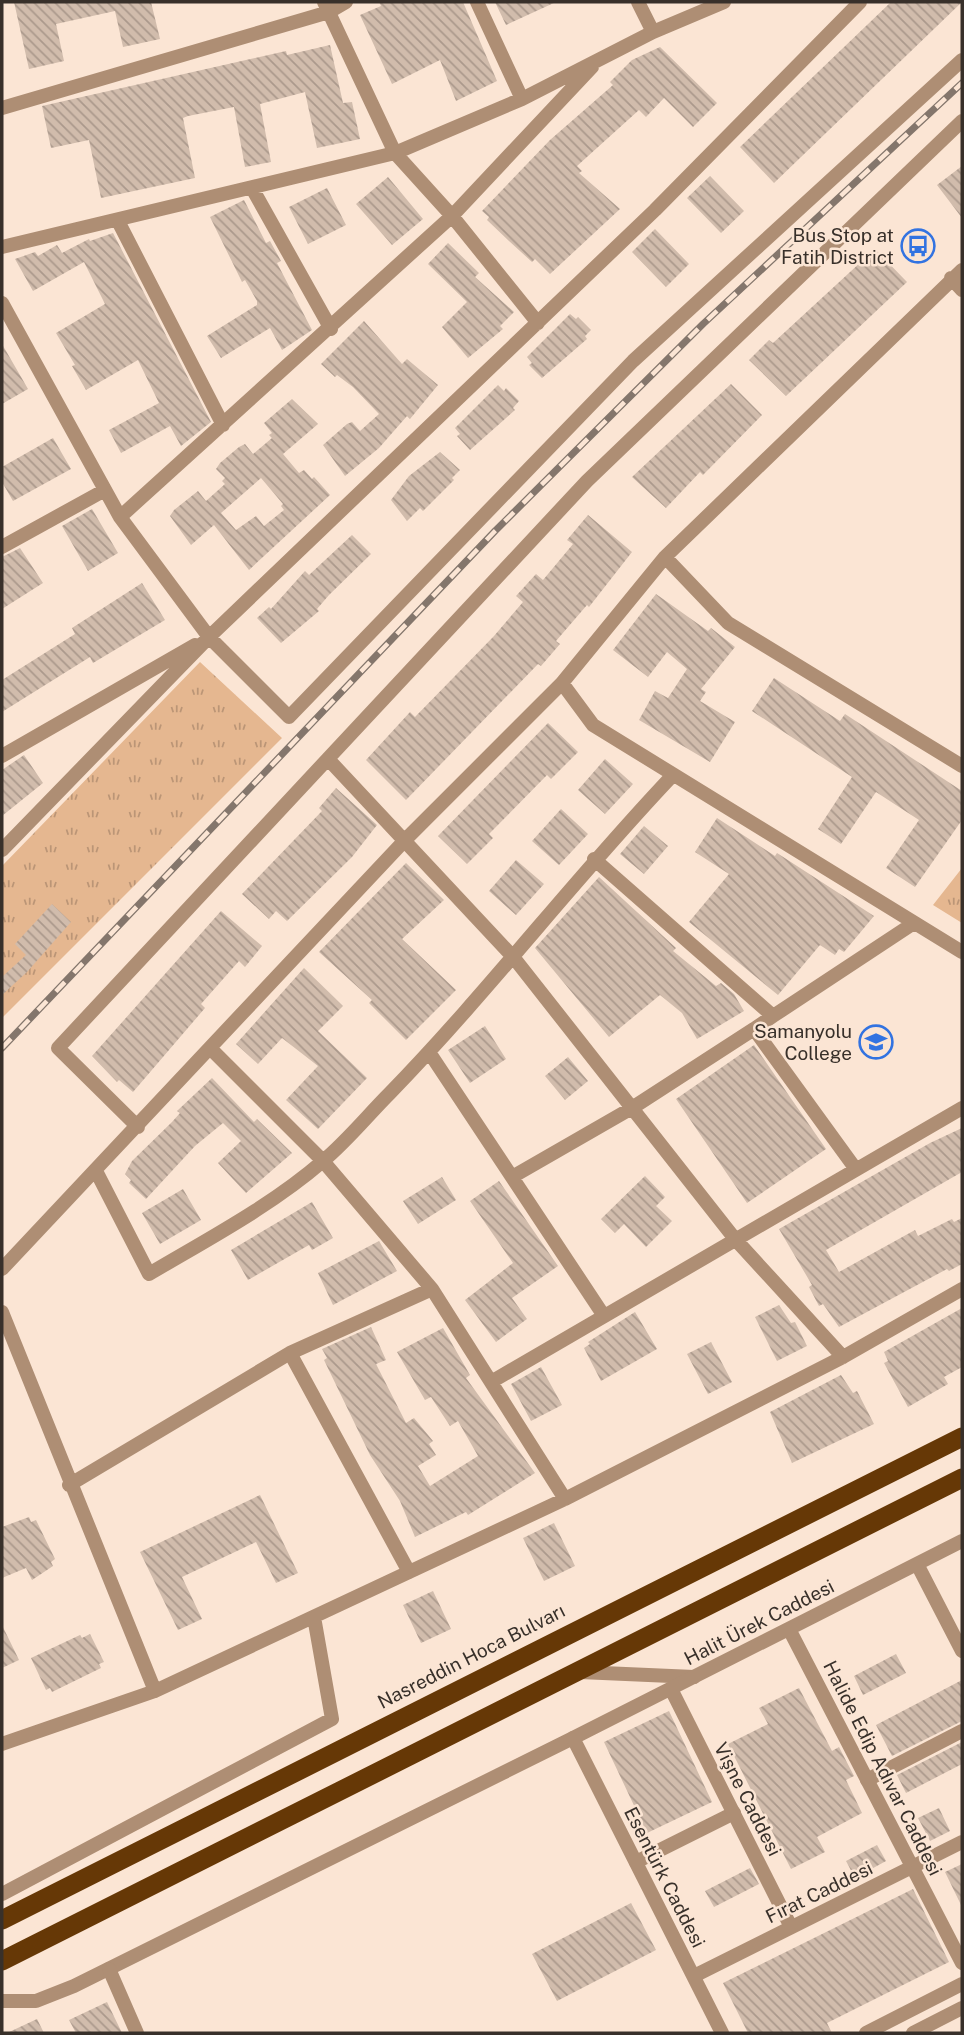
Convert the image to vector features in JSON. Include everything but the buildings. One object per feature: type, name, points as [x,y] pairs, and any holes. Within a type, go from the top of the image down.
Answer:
[{"type":"highway","name":"Nasreddin Hoca Bulvarı","points":[[2,1920],[962,1437]]},
{"type":"highway","points":[[2,1961],[962,1478]]},
{"type":"street","points":[[2,108],[345,2]]},
{"type":"street","points":[[477,2],[522,99]]},
{"type":"street","points":[[638,2],[653,33]]},
{"type":"street","points":[[2,247],[395,153],[522,99],[653,33],[724,2]]},
{"type":"street","points":[[2,849],[209,637],[655,210],[860,2]]},
{"type":"street","points":[[327,7],[395,153],[452,216],[538,323]]},
{"type":"street","points":[[2,303],[8,329],[120,517],[209,637],[289,718],[633,361],[962,60]]},
{"type":"street","points":[[120,517],[331,329],[452,216],[598,61]]},
{"type":"street","points":[[138,1127],[58,1048],[587,481],[962,121]]},
{"type":"street","points":[[251,188],[331,329]]},
{"type":"street","points":[[118,221],[223,425]]},
{"type":"street","points":[[2,1269],[406,839],[562,683],[665,557],[957,274],[962,290]]},
{"type":"street","points":[[2,547],[105,490]]},
{"type":"street","points":[[665,557],[728,623],[962,766]]},
{"type":"street","points":[[2,756],[209,637]]},
{"type":"street","points":[[562,683],[593,725],[962,952]]},
{"type":"street","points":[[328,759],[406,839],[514,958],[736,1239],[843,1357]]},
{"type":"street","points":[[96,1171],[149,1274],[249,1216],[323,1161],[429,1052],[514,958],[594,859],[673,775]]},
{"type":"street","points":[[594,859],[773,1016]]},
{"type":"street","points":[[512,1177],[632,1108],[914,923]]},
{"type":"street","points":[[754,1029],[855,1168]]},
{"type":"street","points":[[211,1049],[323,1161],[432,1289],[565,1499]]},
{"type":"street","points":[[429,1052],[604,1316]]},
{"type":"street","points":[[491,1382],[962,1108]]},
{"type":"street","points":[[69,1485],[289,1353],[432,1289]]},
{"type":"street","points":[[2,1744],[155,1692],[565,1499],[843,1357],[962,1289]]},
{"type":"street","points":[[2,1312],[69,1485],[155,1692]]},
{"type":"street","points":[[289,1353],[408,1572]]},
{"type":"street","name":"Halit Ürek Caddesi","points":[[2,2001],[36,2001],[109,1969],[962,1541]]},
{"type":"street","points":[[916,1564],[962,1651]]},
{"type":"street","points":[[2,1894],[332,1718],[314,1617]]},
{"type":"street","name":"Halide Edip Adıvar Caddesi","points":[[789,1629],[962,1963]]},
{"type":"street","points":[[580,1672],[694,1677]]},
{"type":"street","name":"Vişne Caddesi","points":[[671,1689],[791,1927]]},
{"type":"street","points":[[867,1780],[962,1731]]},
{"type":"street","name":"Esentürk Caddesi","points":[[573,1738],[722,2033]]},
{"type":"street","points":[[636,1862],[734,1813]]},
{"type":"street","name":"Fırat Caddesi","points":[[694,1976],[962,1842]]},
{"type":"street","points":[[109,1969],[136,2033]]},
{"type":"street","points":[[866,2033],[962,1984]]},
{"type":"street","points":[[913,2033],[962,2008]]},
{"type":"green space","points":[[200,662],[282,738],[2,1018],[2,866]]},
{"type":"green space","points":[[962,868],[962,923],[933,905]]},
{"type":"railway","points":[[2,1048],[495,531],[703,324],[962,83]]},
{"type":"place","name":"Bus Stop at Fatih District","points":[[918,246]]},
{"type":"place","name":"Samanyolu College","points":[[876,1042]]}]
